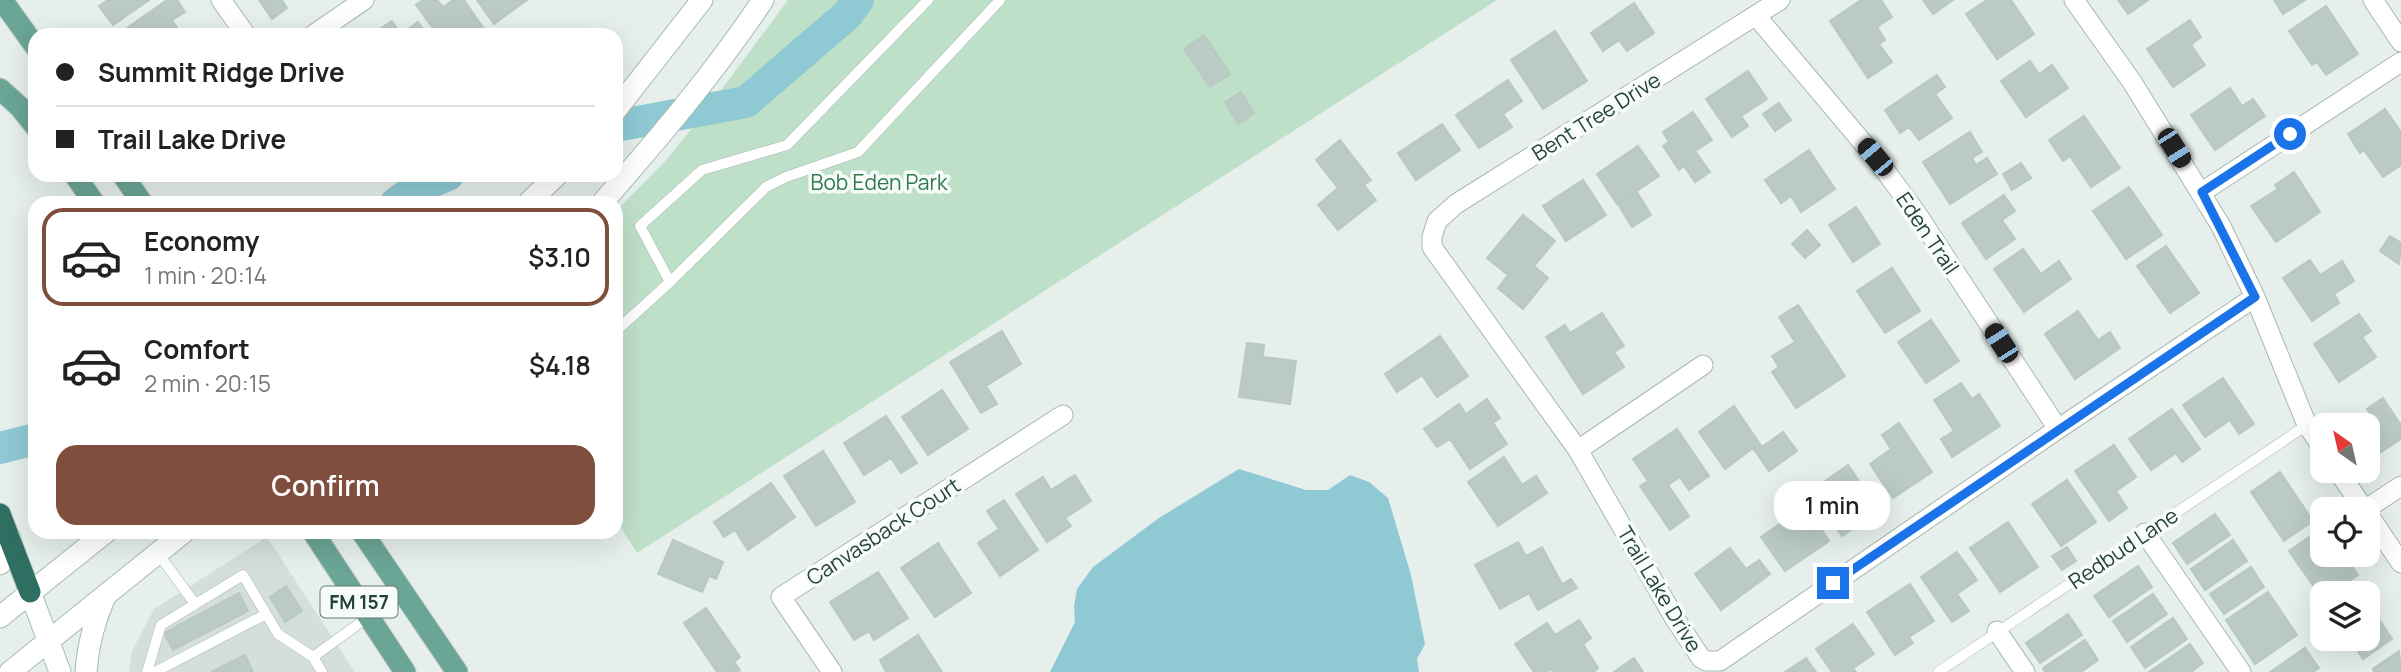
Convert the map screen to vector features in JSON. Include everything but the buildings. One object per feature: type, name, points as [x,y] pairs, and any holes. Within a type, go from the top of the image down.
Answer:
[{"type":"highway","points":[[0,515],[30,592]]},
{"type":"main road","points":[[2,0],[28,36]]},
{"type":"main road","points":[[623,101],[702,0]]},
{"type":"main road","points":[[623,178],[714,69],[763,0]]},
{"type":"main road","points":[[0,89],[28,117]]},
{"type":"main road","points":[[535,196],[550,182]]},
{"type":"main road","points":[[607,196],[620,182]]},
{"type":"main road","points":[[0,564],[10,538]]},
{"type":"main road","points":[[0,617],[97,539]]},
{"type":"main road","points":[[10,672],[175,539]]},
{"type":"main road","name":"FM 157","points":[[318,539],[405,672]]},
{"type":"main road","name":"FM 157","points":[[367,539],[457,672]]},
{"type":"main road","points":[[30,592],[60,672]]},
{"type":"main road","points":[[86,672],[94,620],[106,594]]},
{"type":"street","points":[[221,0],[241,28]]},
{"type":"street","points":[[323,28],[364,0]]},
{"type":"street","name":"Bent Tree Drive","points":[[1432,247],[1437,221],[1456,204],[1780,0]]},
{"type":"street","points":[[2074,0],[2133,82],[2202,192],[2255,297],[2310,429]]},
{"type":"street","points":[[2373,0],[2401,42]]},
{"type":"street","name":"Eden Trail","points":[[1757,16],[1875,157],[1917,214],[2058,429]]},
{"type":"street","points":[[2202,192],[2401,62]]},
{"type":"street","name":"Trail Lake Drive","points":[[1432,247],[1578,450],[1675,619],[1701,658],[1706,661],[1720,661],[2255,297]]},
{"type":"street","points":[[1578,450],[1703,365]]},
{"type":"street","name":"Canvasback Court","points":[[832,672],[781,597],[1063,415]]},
{"type":"street","points":[[2380,499],[2401,485]]},
{"type":"street","points":[[2380,532],[2401,563]]},
{"type":"street","points":[[2145,533],[2241,672]]},
{"type":"street","points":[[1997,631],[2025,672]]},
{"type":"lane","points":[[670,282],[640,226],[702,170],[787,145],[928,0]]},
{"type":"lane","points":[[623,325],[766,187],[786,177],[858,152],[1000,0]]},
{"type":"lane","name":"Redbud Lane","points":[[1938,672],[2307,425]]},
{"type":"lane","points":[[158,553],[195,604]]},
{"type":"lane","points":[[147,672],[161,625],[243,575],[278,634],[313,657],[322,672]]},
{"type":"lane","points":[[155,672],[266,614]]},
{"type":"lane","points":[[313,657],[369,617]]},
{"type":"shaded area","points":[[264,539],[268,539],[355,672],[129,672],[132,651],[154,609]]},
{"type":"green space","name":"Bob Eden Park","points":[[788,0],[1497,0],[637,553],[623,531],[623,204],[666,160]]},
{"type":"water","points":[[1239,469],[1306,490],[1328,490],[1350,475],[1369,482],[1388,498],[1411,575],[1425,644],[1417,659],[1419,672],[1050,672],[1075,622],[1077,589],[1093,567],[1159,518]]},
{"type":"waterway","points":[[623,125],[746,102],[847,15],[858,0]]},
{"type":"waterway","points":[[406,196],[431,182]]},
{"type":"waterway","points":[[0,448],[28,441]]},
{"type":"route","points":[[1833,583],[2255,297],[2202,192],[2290,134]]}]
